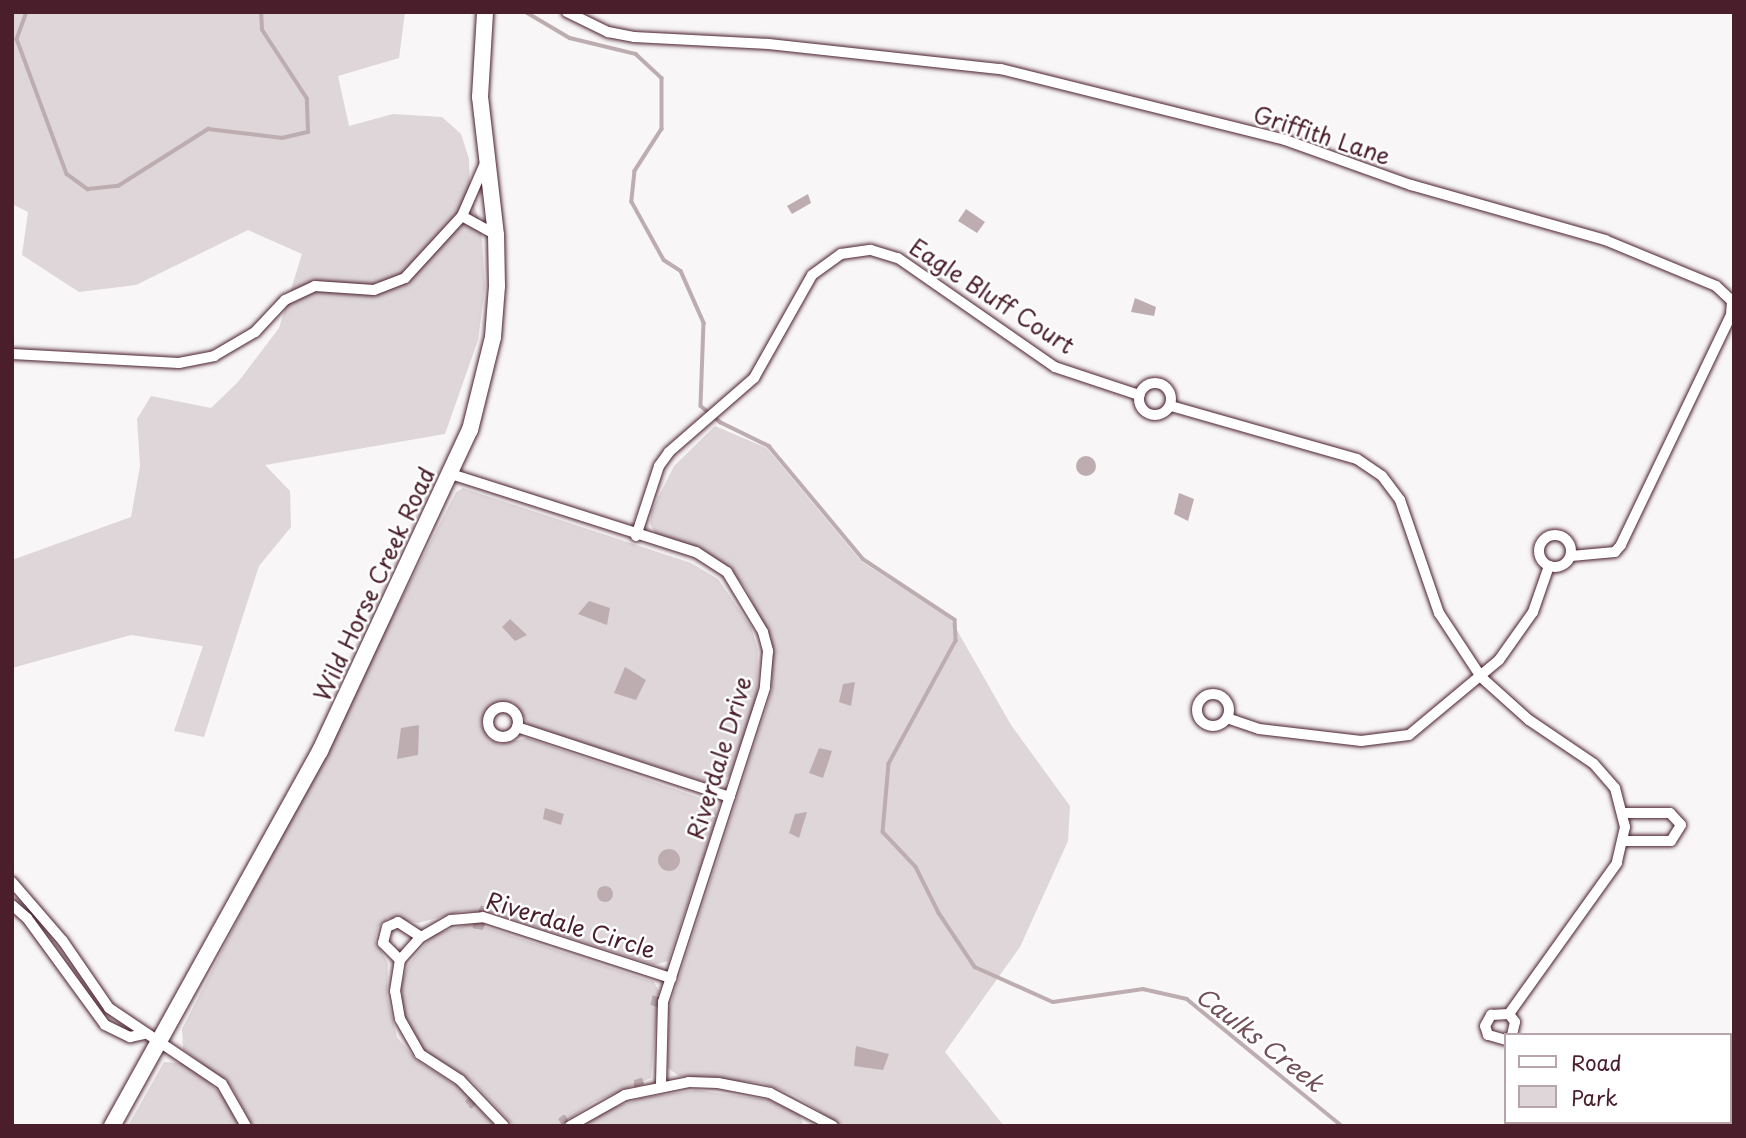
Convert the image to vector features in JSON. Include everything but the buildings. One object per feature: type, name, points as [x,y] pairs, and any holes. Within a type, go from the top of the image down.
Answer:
[{"type":"main road","name":"Wild Horse Creek Road","points":[[112,1126],[151,1038],[320,751],[470,430],[491,349],[496,235],[480,97],[485,16]]},
{"type":"street","name":"Griffith Lane","points":[[567,12],[608,32],[634,37],[769,44],[1001,69],[1285,140],[1411,185],[1605,240],[1716,286],[1732,302],[1731,315],[1621,545],[1615,552],[1571,556]]},
{"type":"street","points":[[12,354],[179,363],[214,356],[255,332],[285,300],[315,286],[374,290],[405,278],[462,215],[486,159]]},
{"type":"street","points":[[462,215],[496,235]]},
{"type":"street","name":"Eagle Bluff Court","points":[[636,536],[659,467],[669,452],[754,378],[812,275],[841,254],[871,250],[914,267],[1055,366],[1139,395]]},
{"type":"street","name":"Eagle Bluff Court","points":[[1160,384],[1171,395],[1171,406],[1160,415],[1150,415],[1140,405],[1139,395],[1145,386],[1160,384]]},
{"type":"street","name":"Eagle Bluff Court","points":[[1171,406],[1357,459],[1382,476],[1400,500],[1439,613],[1481,677],[1529,720],[1606,776],[1624,813],[1625,841],[1606,880],[1509,1014],[1491,1015],[1485,1026],[1491,1039],[1504,1040]]},
{"type":"street","name":"Riverdale Drive","points":[[451,474],[711,561],[742,592],[763,632],[768,651],[765,688],[663,1002],[662,1085]]},
{"type":"street","points":[[1548,537],[1567,540],[1571,556],[1562,566],[1549,566],[1539,550],[1548,537]]},
{"type":"street","points":[[1227,718],[1259,729],[1382,742],[1409,735],[1481,677],[1533,612],[1549,566]]},
{"type":"street","points":[[517,727],[730,797]]},
{"type":"street","points":[[1624,813],[1670,813],[1681,825],[1671,841],[1625,841]]},
{"type":"street","points":[[12,882],[64,941],[109,1008],[136,1023],[151,1038],[222,1084],[246,1126]]},
{"type":"street","points":[[12,905],[27,918],[105,1025],[130,1037],[151,1038]]},
{"type":"street","name":"Riverdale Circle","points":[[400,960],[421,937],[451,920],[483,917],[671,978]]},
{"type":"street","points":[[421,937],[398,922],[387,927],[383,943],[400,960],[396,1006],[412,1045],[460,1080],[504,1126]]},
{"type":"street","points":[[1509,1014],[1514,1023],[1512,1033]]},
{"type":"street","points":[[570,1126],[625,1095],[662,1085],[744,1086],[833,1126]]},
{"type":"green space","points":[[12,12],[405,12],[399,58],[338,76],[349,126],[393,114],[442,117],[461,134],[469,159],[470,196],[481,224],[485,287],[478,340],[445,434],[265,465],[290,491],[291,527],[259,566],[204,737],[174,731],[203,646],[131,635],[12,668],[12,560],[131,517],[140,466],[137,419],[151,396],[211,408],[238,382],[279,328],[302,254],[248,230],[136,285],[79,292],[22,255],[28,212],[12,204]]},
{"type":"green space","points":[[715,426],[767,448],[862,562],[950,618],[1011,725],[1070,806],[1068,841],[1020,947],[945,1052],[1004,1126],[842,1126],[794,1095],[762,1083],[679,1076],[668,1068],[669,1009],[772,691],[771,645],[746,588],[729,570],[656,534],[650,524],[652,510],[674,466]]},
{"type":"green space","points":[[463,488],[691,563],[718,579],[751,627],[758,650],[757,697],[730,776],[711,784],[529,725],[513,702],[490,705],[481,723],[489,739],[500,744],[527,738],[715,803],[717,818],[668,961],[654,965],[493,913],[463,911],[418,923],[388,918],[378,927],[375,941],[388,963],[387,997],[397,1037],[416,1060],[460,1088],[495,1126],[253,1126],[231,1086],[183,1049],[182,1029],[456,492]]},
{"type":"green space","points":[[473,923],[654,982],[659,991],[651,1078],[594,1102],[559,1126],[514,1126],[472,1081],[422,1049],[403,1015],[401,986],[408,965],[433,935]]},
{"type":"green space","points":[[164,1062],[182,1063],[202,1076],[222,1095],[239,1126],[128,1126]]},
{"type":"green space","points":[[696,1090],[769,1100],[799,1114],[804,1126],[584,1126],[610,1109],[642,1098]]},
{"type":"shaded area","points":[[808,194],[811,203],[792,214],[787,206]]},
{"type":"shaded area","points":[[966,209],[985,222],[977,233],[958,221]]},
{"type":"shaded area","points":[[1135,298],[1156,307],[1154,316],[1131,312]]},
{"type":"shaded area","points":[[1086,456],[1093,459],[1096,466],[1093,473],[1086,476],[1079,473],[1076,466],[1079,459]]},
{"type":"shaded area","points":[[1179,493],[1194,499],[1188,521],[1174,514]]},
{"type":"shaded area","points":[[589,601],[610,608],[607,625],[578,614]]},
{"type":"shaded area","points":[[510,619],[527,635],[515,641],[502,627]]},
{"type":"shaded area","points":[[625,667],[646,680],[636,700],[614,693]]},
{"type":"shaded area","points":[[855,682],[851,706],[839,702],[843,684]]},
{"type":"shaded area","points":[[419,725],[418,755],[397,759],[401,728]]},
{"type":"shaded area","points":[[819,748],[832,751],[823,778],[809,773]]},
{"type":"shaded area","points":[[545,808],[564,814],[561,825],[543,819]]},
{"type":"shaded area","points":[[807,812],[799,838],[789,833],[795,814]]},
{"type":"shaded area","points":[[669,849],[679,856],[680,860],[673,870],[669,871],[659,864],[658,860],[665,850]]},
{"type":"shaded area","points":[[602,886],[608,886],[613,894],[611,900],[602,902],[597,897],[597,891]]},
{"type":"shaded area","points":[[856,1046],[889,1054],[883,1070],[854,1066]]},
{"type":"waterway","name":"Caulks Creek","points":[[27,12],[17,39],[67,174],[88,189],[118,186],[208,129],[282,138],[308,132],[307,99],[262,30],[261,12]]},
{"type":"waterway","name":"Caulks Creek","points":[[526,12],[570,38],[636,54],[662,78],[662,129],[635,171],[632,202],[664,260],[681,271],[704,323],[701,406],[720,422],[769,446],[863,559],[955,620],[956,641],[889,764],[883,832],[916,867],[939,913],[975,967],[1053,1002],[1143,989],[1187,999],[1342,1126]]},
{"type":"waterway","points":[[482,908],[487,908],[487,912],[481,911],[482,908]]},
{"type":"waterway","points":[[476,923],[483,925],[482,928],[475,927],[476,923]]},
{"type":"waterway","points":[[654,998],[658,999],[657,1005],[653,1004],[654,998]]},
{"type":"waterway","points":[[641,1080],[642,1083],[636,1085],[636,1082],[641,1080]]},
{"type":"waterway","points":[[470,1099],[474,1103],[472,1106],[468,1102],[470,1099]]},
{"type":"waterway","points":[[564,1117],[566,1120],[563,1122],[561,1120],[564,1117]]}]
